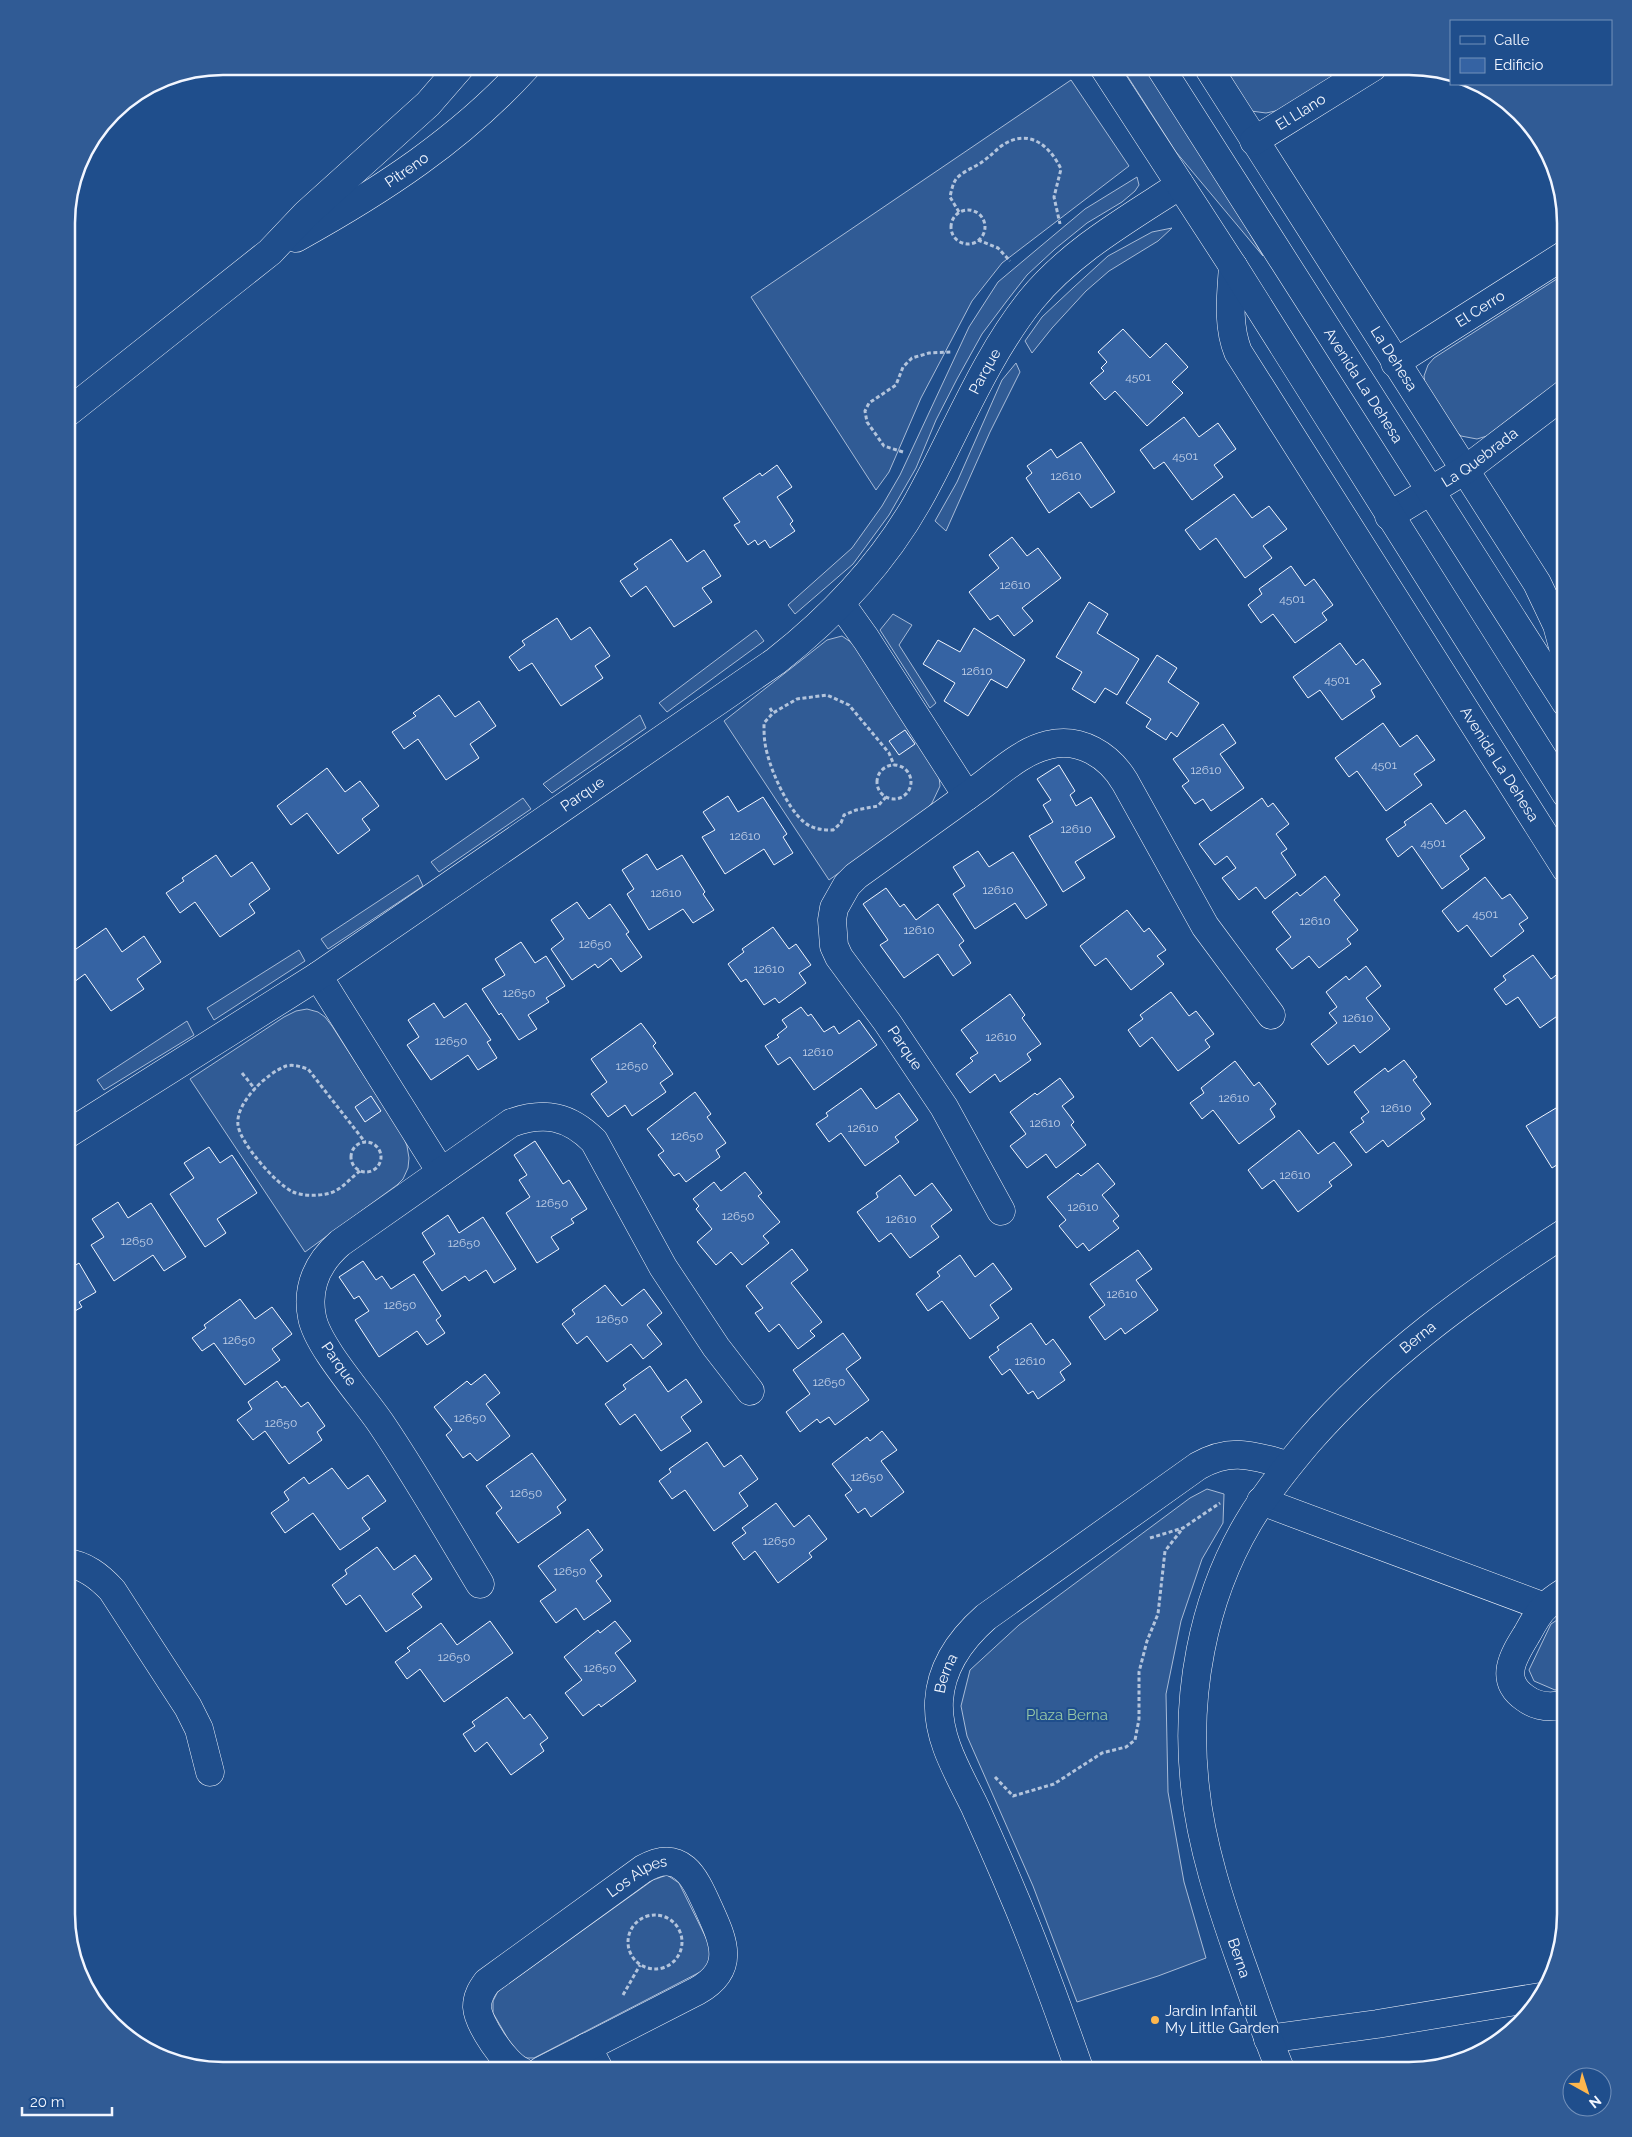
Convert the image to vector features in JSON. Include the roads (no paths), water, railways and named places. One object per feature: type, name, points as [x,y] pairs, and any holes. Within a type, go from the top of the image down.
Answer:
[{"type":"street","name":"Pitreno","points":[[75,407],[270,252],[306,214],[428,104],[453,75]]},
{"type":"street","name":"Pitreno","points":[[270,252],[349,208],[429,156],[487,108],[518,75]]},
{"type":"street","points":[[1109,75],[1233,266],[1557,780]]},
{"type":"street","name":"Avenida La Dehesa","points":[[1166,75],[1557,689]]},
{"type":"street","name":"La Dehesa","points":[[1214,75],[1548,604],[1557,625]]},
{"type":"street","name":"El Llano","points":[[1254,141],[1359,75]]},
{"type":"street","name":"Parque","points":[[75,1130],[318,976],[776,661],[810,634],[868,574],[892,542],[918,502],[1000,345],[1031,300],[1077,254],[1180,185]]},
{"type":"street","name":"El Cerro","points":[[1395,363],[1557,260]]},
{"type":"street","name":"Avenida La Dehesa","points":[[1233,266],[1230,313],[1231,331],[1238,352],[1557,854]]},
{"type":"street","name":"La Quebrada","points":[[1389,516],[1464,470],[1557,400]]},
{"type":"street","points":[[841,604],[866,639],[967,796]]},
{"type":"street","name":"Parque","points":[[1001,1211],[944,1107],[917,1065],[839,957],[832,933],[834,908],[846,885],[856,876],[1017,760],[1034,750],[1049,745],[1066,743],[1082,746],[1108,760],[1117,770],[1205,926],[1271,1015]]},
{"type":"street","points":[[318,976],[441,1172]]},
{"type":"street","name":"Parque","points":[[480,1584],[409,1466],[316,1332],[310,1304],[315,1276],[321,1263],[330,1252],[441,1172],[512,1123],[526,1118],[541,1116],[556,1118],[571,1122],[584,1131],[603,1154],[643,1232],[679,1293],[716,1347],[750,1391]]},
{"type":"street","name":"Berna","points":[[1277,2062],[1226,1920],[1214,1880],[1195,1787],[1192,1743],[1193,1699],[1207,1621],[1217,1589],[1246,1525],[1261,1502],[1288,1465],[1331,1417],[1404,1348],[1479,1289],[1557,1238]]},
{"type":"street","name":"Berna","points":[[1077,2062],[1040,1958],[943,1737],[939,1700],[943,1679],[950,1659],[972,1629],[986,1617],[1198,1466],[1212,1458],[1238,1454],[1288,1465]]},
{"type":"street","points":[[1261,1502],[1555,1599],[1515,1654],[1511,1662],[1511,1679],[1515,1689],[1531,1702],[1550,1706],[1557,1705]]},
{"type":"street","points":[[75,1565],[85,1568],[100,1578],[112,1590],[188,1707],[199,1729],[210,1772]]},
{"type":"street","name":"Los Alpes","points":[[507,2062],[477,2010],[478,1997],[487,1982],[653,1863],[664,1861],[676,1863],[686,1868],[699,1885],[724,1946],[722,1966],[708,1985],[594,2059],[581,2062]]},
{"type":"street","points":[[1268,2038],[1377,2024],[1530,1999]]},
{"type":"place","name":"Jardin Infantil My Little Garden","points":[[1155,2020]]},
{"type":"park label","name":"Plaza Berna","points":[[1067,1715]]}]
